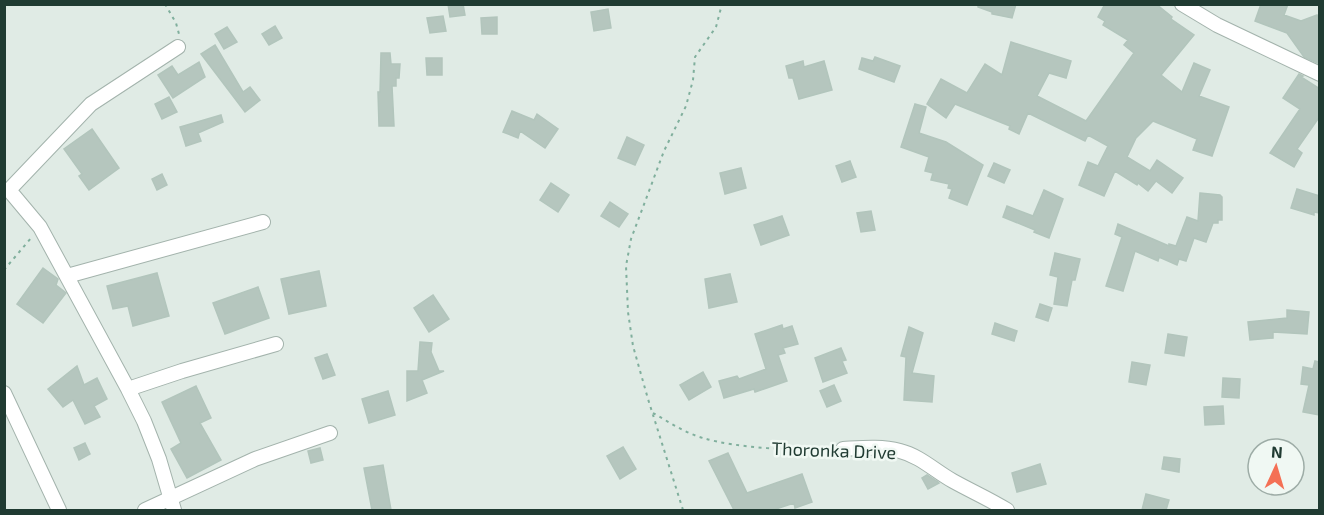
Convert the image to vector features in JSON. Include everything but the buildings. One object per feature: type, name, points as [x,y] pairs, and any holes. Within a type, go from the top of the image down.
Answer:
[{"type":"street","points":[[1182,4],[1217,25],[1320,74]]},
{"type":"street","points":[[172,504],[155,449],[128,389],[40,227],[7,187],[91,104],[178,47]]},
{"type":"street","points":[[67,276],[263,222]]},
{"type":"street","points":[[128,389],[276,344]]},
{"type":"street","points":[[4,393],[59,510]]},
{"type":"street","points":[[145,510],[172,504],[255,459],[330,433]]},
{"type":"street","name":"Thoronka Drive","points":[[843,449],[878,448],[902,451],[1007,510]]},
{"type":"path","points":[[165,4],[176,23],[179,35],[178,47]]},
{"type":"path","points":[[683,510],[633,345],[628,312],[626,266],[631,239],[664,151],[686,106],[693,80],[695,57],[716,27],[722,4]]},
{"type":"path","points":[[4,270],[40,227]]},
{"type":"path","name":"Thoronka Drive","points":[[653,413],[704,439],[795,449],[843,449]]}]
